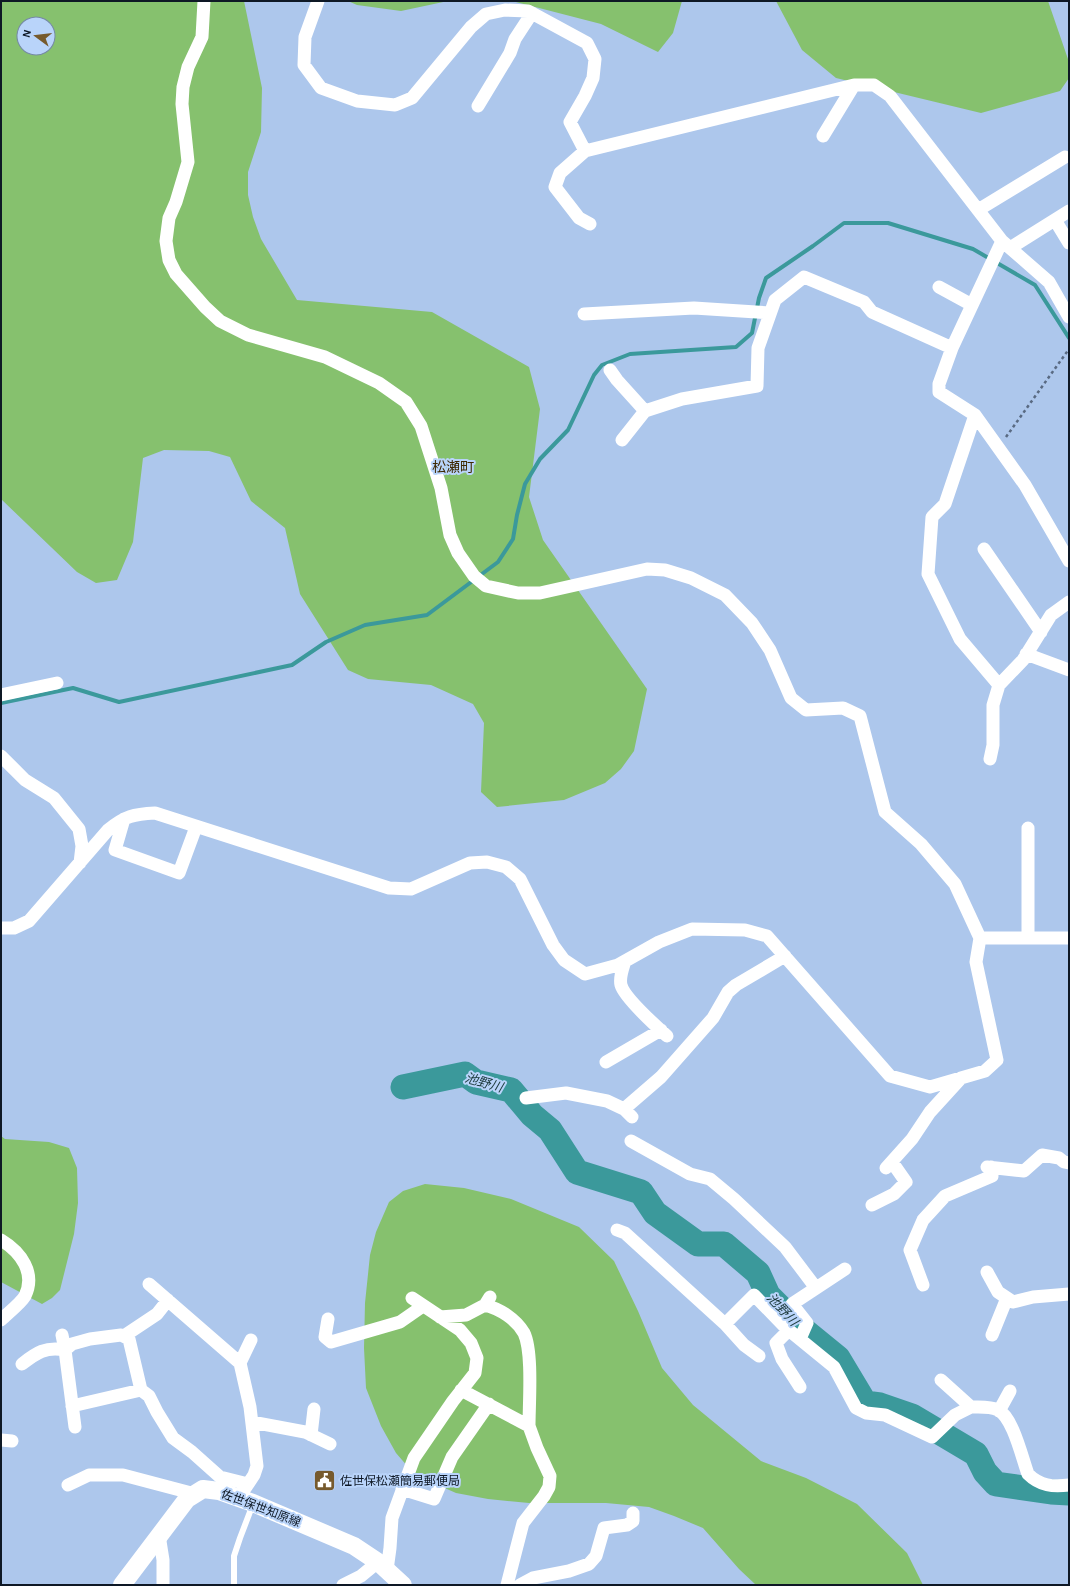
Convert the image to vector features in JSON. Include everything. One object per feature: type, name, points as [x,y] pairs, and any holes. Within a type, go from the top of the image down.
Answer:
[{"type":"main road","name":"佐世保世知原線","points":[[195,1494],[203,1489],[246,1495],[354,1546],[383,1566],[403,1585]]},
{"type":"main road","points":[[122,1585],[187,1499],[195,1494]]},
{"type":"street","points":[[1,928],[14,928],[30,921],[108,830],[117,822],[135,814],[154,813],[389,888],[412,889],[470,864],[487,862],[506,867],[520,879],[553,945],[564,960],[585,974],[618,965],[659,942],[692,929],[745,930],[767,936],[890,1076],[930,1087],[985,1071],[997,1060],[976,962],[980,938],[955,884],[922,844],[885,812],[860,716],[843,708],[806,710],[791,698],[770,650],[752,623],[725,596],[691,578],[665,570],[648,569],[540,593],[518,593],[486,586],[474,576],[458,552],[450,536],[441,488],[421,426],[406,402],[379,384],[325,357],[248,335],[220,321],[205,307],[176,274],[169,260],[166,241],[169,218],[176,202],[188,162],[182,104],[183,87],[188,67],[202,37],[204,1]]},
{"type":"street","points":[[318,1],[304,37],[304,65],[321,88],[357,101],[395,105],[412,98],[471,27],[486,14],[505,10],[528,11],[587,43],[595,59],[593,78],[585,96],[570,122],[585,151]]},
{"type":"street","points":[[478,106],[510,53],[515,39],[532,13]]},
{"type":"street","points":[[823,136],[854,85]]},
{"type":"street","points":[[590,224],[579,218],[555,186],[560,173],[585,151],[854,85],[874,85],[890,96],[1006,244],[1049,282],[1069,317]]},
{"type":"street","points":[[978,210],[1065,157]]},
{"type":"street","points":[[1069,211],[1055,220],[1006,244],[972,305],[952,348],[939,384],[939,392],[975,415],[1025,485],[1069,561]]},
{"type":"street","points":[[1055,220],[1069,243]]},
{"type":"street","points":[[622,440],[644,411],[682,399],[757,386],[758,348],[775,300],[804,277],[864,302],[872,312],[952,348]]},
{"type":"street","points":[[940,287],[972,305]]},
{"type":"street","points":[[584,314],[694,308],[770,313]]},
{"type":"street","points":[[610,370],[644,411]]},
{"type":"street","points":[[975,415],[945,504],[932,517],[928,574],[960,639],[999,685]]},
{"type":"street","points":[[984,549],[1041,632]]},
{"type":"street","points":[[990,759],[993,745],[993,705],[999,685],[1026,654],[1052,615],[1069,602]]},
{"type":"street","points":[[1026,654],[1069,670]]},
{"type":"street","points":[[1,695],[57,683]]},
{"type":"street","points":[[1,756],[24,780],[54,798],[79,829],[82,846],[80,863]]},
{"type":"street","points":[[124,819],[115,850],[179,873],[196,826]]},
{"type":"street","points":[[1028,828],[1028,938]]},
{"type":"street","points":[[980,938],[1069,938]]},
{"type":"street","points":[[526,1098],[566,1093],[607,1100],[628,1113],[713,1018],[732,989],[785,956]]},
{"type":"street","points":[[606,1062],[664,1033],[640,1010],[621,986],[620,976],[625,961]]},
{"type":"street","points":[[872,1205],[894,1194],[906,1182],[889,1165],[912,1139],[930,1112],[961,1078]]},
{"type":"street","points":[[631,1141],[690,1174],[710,1179],[734,1199],[785,1247],[816,1288]]},
{"type":"street","points":[[923,1285],[910,1250],[923,1220],[944,1196],[992,1176],[989,1167],[1005,1163],[1024,1171],[1042,1155],[1059,1158],[1069,1164]]},
{"type":"street","points":[[617,1230],[625,1233],[725,1324],[744,1345],[759,1356]]},
{"type":"street","points":[[1,1240],[11,1246],[25,1262],[30,1279],[25,1297],[1,1320]]},
{"type":"street","points":[[800,1339],[807,1323],[792,1304],[844,1269]]},
{"type":"street","points":[[987,1272],[998,1292],[1013,1302],[1033,1297],[1069,1294]]},
{"type":"street","points":[[149,1284],[240,1363]]},
{"type":"street","points":[[725,1324],[754,1295],[789,1330],[834,1367],[856,1408],[866,1413],[886,1415],[932,1437],[956,1415],[971,1407],[989,1408],[999,1411],[1008,1420],[1028,1474],[1034,1479],[1053,1487],[1069,1485]]},
{"type":"street","points":[[343,1585],[383,1566],[390,1548],[392,1518],[414,1458],[461,1390],[475,1373],[477,1358],[471,1342],[460,1330],[412,1298]]},
{"type":"street","points":[[992,1335],[1007,1298]]},
{"type":"street","points":[[124,1336],[158,1314],[168,1300]]},
{"type":"street","points":[[440,1317],[466,1315],[488,1301],[493,1307],[509,1316],[524,1333],[529,1351],[529,1426],[550,1476],[549,1487],[544,1496],[523,1523],[507,1585]]},
{"type":"street","points":[[328,1318],[326,1337],[331,1342],[400,1322],[424,1306]]},
{"type":"street","points":[[789,1330],[776,1343],[782,1359],[800,1387]]},
{"type":"street","points":[[62,1335],[75,1427]]},
{"type":"street","points":[[65,1350],[72,1344],[90,1339],[121,1335],[129,1339],[141,1390],[149,1396],[173,1438],[192,1452],[220,1477],[246,1495],[257,1466],[252,1422],[240,1363],[251,1340]]},
{"type":"street","points":[[22,1364],[36,1354],[54,1348],[65,1350]]},
{"type":"street","points":[[941,1380],[971,1407]]},
{"type":"street","points":[[72,1406],[141,1390]]},
{"type":"street","points":[[461,1390],[529,1426]]},
{"type":"street","points":[[999,1411],[1010,1391]]},
{"type":"street","points":[[402,1489],[434,1499],[452,1457],[489,1404]]},
{"type":"street","points":[[311,1435],[314,1409]]},
{"type":"street","points":[[252,1422],[305,1432],[330,1444]]},
{"type":"street","points":[[68,1485],[89,1475],[123,1475],[195,1494]]},
{"type":"street","points":[[520,1585],[533,1578],[569,1571],[589,1564],[596,1556],[604,1528],[627,1525],[633,1521],[633,1513]]},
{"type":"street","points":[[159,1536],[163,1560],[163,1585]]},
{"type":"lane","points":[[234,1585],[234,1556],[240,1538],[246,1495]]},
{"type":"path","points":[[998,447],[1069,350]]},
{"type":"green space","points":[[1,1],[244,1],[262,88],[261,132],[248,172],[248,195],[253,217],[261,239],[297,300],[432,312],[529,367],[540,409],[529,497],[543,540],[647,689],[634,751],[621,769],[605,783],[564,800],[497,807],[481,792],[484,723],[473,704],[431,685],[368,679],[348,670],[300,594],[285,528],[251,501],[230,457],[209,451],[164,450],[143,458],[133,542],[117,580],[96,583],[77,572],[1,499]]},
{"type":"green space","points":[[348,1],[448,1],[401,11],[357,5]]},
{"type":"green space","points":[[512,1],[682,1],[673,33],[658,52],[601,24]]},
{"type":"green space","points":[[776,1],[1048,1],[1069,62],[1069,78],[1060,91],[981,113],[836,78],[802,50]]},
{"type":"green space","points":[[1,1136],[5,1139],[49,1142],[69,1148],[77,1168],[78,1203],[74,1234],[60,1290],[52,1298],[42,1304],[1,1282]]},
{"type":"green space","points":[[425,1184],[464,1188],[511,1199],[579,1227],[614,1261],[638,1311],[662,1368],[693,1405],[761,1461],[806,1478],[857,1504],[907,1553],[923,1585],[756,1585],[739,1569],[703,1528],[649,1507],[606,1503],[529,1503],[488,1499],[456,1493],[415,1475],[396,1453],[381,1426],[366,1388],[364,1348],[365,1303],[370,1255],[376,1232],[389,1202],[403,1191]]},
{"type":"waterway","points":[[1,703],[73,688],[119,702],[292,665],[326,642],[365,625],[427,615],[498,562],[513,539],[517,515],[525,484],[540,459],[568,430],[594,375],[602,365],[630,354],[736,347],[752,333],[759,298],[766,278],[844,223],[888,223],[973,249],[1035,285],[1069,338]]},
{"type":"waterway","name":"池野川","points":[[403,1087],[465,1074],[476,1082],[511,1090],[532,1115],[550,1130],[577,1172],[641,1192],[655,1213],[698,1244],[724,1244],[758,1273],[768,1295],[800,1327],[838,1358],[865,1403],[880,1405],[912,1416],[976,1454],[985,1472],[996,1484],[1051,1492],[1069,1493]]},
{"type":"place","name":"佐世保松瀬簡易郵便局","points":[[324,1481]]},
{"type":"district","name":"松瀬町","points":[[453,467]]}]
